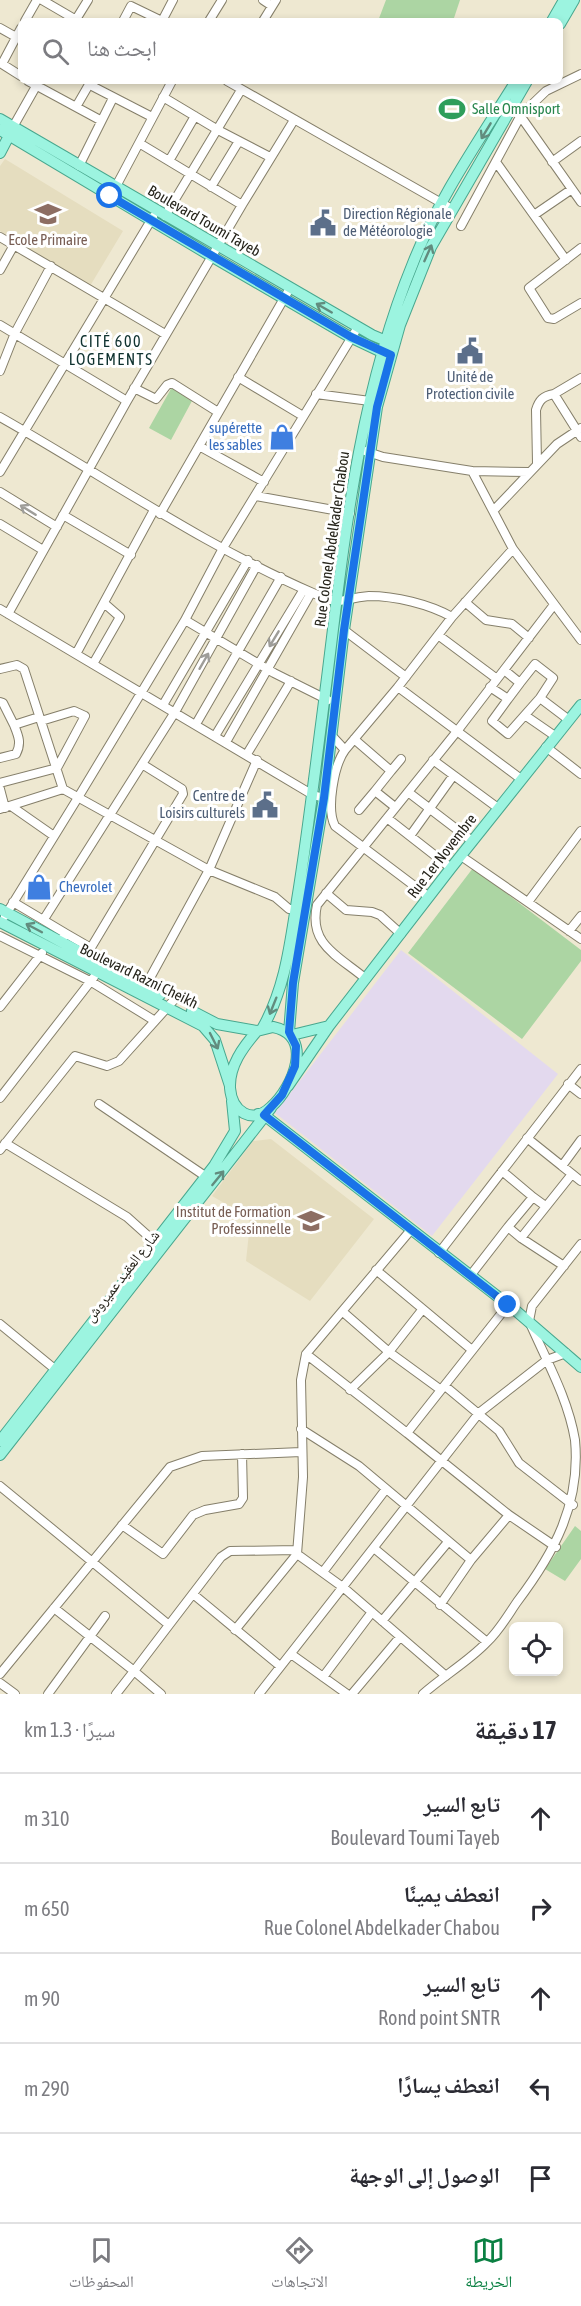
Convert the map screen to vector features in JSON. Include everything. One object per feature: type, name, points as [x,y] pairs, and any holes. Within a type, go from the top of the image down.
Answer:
[{"type":"main road","points":[[554,18],[564,0]]},
{"type":"main road","points":[[563,19],[574,0]]},
{"type":"main road","name":"Rue Colonel Abdelkader Chabou","points":[[508,103],[515,84]]},
{"type":"main road","name":"Rue Colonel Abdelkader Chabou","points":[[291,1034],[293,983],[318,796],[325,699],[343,602],[366,451],[370,401],[413,261],[508,103],[524,84]]},
{"type":"main road","name":"Boulevard Toumi Tayeb","points":[[0,119],[8,131],[157,216],[214,251],[284,299],[386,354]]},
{"type":"main road","points":[[0,153],[8,131]]},
{"type":"main road","name":"Boulevard Toumi Tayeb","points":[[8,131],[79,166],[113,192]]},
{"type":"main road","name":"Boulevard Toumi Tayeb","points":[[214,251],[291,288],[358,327],[390,342]]},
{"type":"main road","name":"Rue Colonel Abdelkader Chabou","points":[[260,1030],[271,1013],[285,971],[295,909],[332,736],[344,630],[343,602],[350,513],[377,407],[386,354]]},
{"type":"main road","name":"Rue 1er Novembre","points":[[288,1086],[329,1026],[581,705]]},
{"type":"main road","name":"Boulevard Razni Cheikh","points":[[1,918],[63,938],[89,952],[195,1020],[211,1033],[230,1086]]},
{"type":"main road","name":"Boulevard Razni Cheikh","points":[[1,918],[94,977],[171,1003],[217,1024],[260,1030]]},
{"type":"main road","points":[[329,1026],[291,1034],[273,1027],[260,1030],[241,1051],[230,1086],[232,1101],[242,1113],[264,1112],[410,1231],[529,1321],[581,1366]]},
{"type":"main road","points":[[264,1112],[288,1086],[297,1056],[291,1034]]},
{"type":"main road","name":"شارع العقيد عميروش","points":[[0,1441],[214,1166],[235,1131],[232,1101]]},
{"type":"main road","name":"شارع العقيد عميروش","points":[[0,1455],[152,1263],[264,1112]]},
{"type":"street","points":[[27,18],[37,0]]},
{"type":"street","points":[[42,0],[71,18]]},
{"type":"street","points":[[78,18],[88,0]]},
{"type":"street","points":[[164,18],[173,0]]},
{"type":"street","points":[[212,18],[222,0]]},
{"type":"street","points":[[263,0],[274,3],[265,18]]},
{"type":"street","points":[[125,18],[133,3],[157,18]]},
{"type":"street","points":[[0,28],[18,32]]},
{"type":"street","points":[[18,34],[1,63],[18,74]]},
{"type":"street","points":[[563,82],[581,73]]},
{"type":"street","points":[[8,131],[33,84]]},
{"type":"street","points":[[36,84],[100,120]]},
{"type":"street","points":[[76,107],[89,84]]},
{"type":"street","points":[[91,84],[112,98],[152,117]]},
{"type":"street","points":[[113,192],[170,84]]},
{"type":"street","points":[[231,84],[447,206]]},
{"type":"street","points":[[461,226],[520,115],[546,91],[560,84]]},
{"type":"street","points":[[0,472],[105,298],[157,216],[191,175],[241,90]]},
{"type":"street","points":[[163,97],[218,130],[270,157]]},
{"type":"street","points":[[79,166],[112,98]]},
{"type":"street","points":[[508,103],[520,115],[581,202]]},
{"type":"street","points":[[169,161],[195,116]]},
{"type":"street","points":[[8,614],[165,334],[294,120]]},
{"type":"street","points":[[211,186],[239,141]]},
{"type":"street","points":[[552,162],[581,141]]},
{"type":"street","points":[[139,142],[242,205]]},
{"type":"street","points":[[496,162],[566,260]]},
{"type":"street","points":[[534,215],[572,189]]},
{"type":"street","points":[[0,237],[165,334]]},
{"type":"street","points":[[0,270],[14,245]]},
{"type":"street","points":[[581,248],[531,286],[530,293],[548,318],[554,318],[581,303]]},
{"type":"street","points":[[0,371],[15,333],[51,266]]},
{"type":"street","points":[[76,654],[131,555],[199,446],[291,288]]},
{"type":"street","points":[[0,325],[127,401]]},
{"type":"street","points":[[1,918],[80,796],[186,620],[223,548],[358,327]]},
{"type":"street","points":[[238,377],[303,416]]},
{"type":"street","points":[[537,463],[536,410],[538,403],[544,396],[554,394],[581,378]]},
{"type":"street","points":[[134,388],[156,399],[169,383],[172,383],[218,412]]},
{"type":"street","points":[[316,393],[370,401]]},
{"type":"street","points":[[494,510],[537,463],[579,432],[554,394]]},
{"type":"street","points":[[0,417],[158,512],[308,591],[343,602],[376,597],[432,607],[452,617]]},
{"type":"street","points":[[199,446],[264,482]]},
{"type":"street","points":[[366,451],[439,467],[472,471],[529,472]]},
{"type":"street","points":[[472,471],[513,549],[553,606],[581,640]]},
{"type":"street","points":[[0,492],[57,527]]},
{"type":"street","points":[[256,496],[350,513]]},
{"type":"street","points":[[63,515],[131,555]]},
{"type":"street","points":[[0,524],[44,550]]},
{"type":"street","points":[[429,897],[334,826],[331,817],[336,764],[452,617],[513,549]]},
{"type":"street","points":[[163,705],[248,560]]},
{"type":"street","points":[[44,919],[175,712],[257,565]]},
{"type":"street","points":[[196,724],[282,577]]},
{"type":"street","points":[[215,736],[259,663],[308,591]]},
{"type":"street","points":[[226,742],[269,670],[308,591]]},
{"type":"street","points":[[465,602],[486,620],[513,624],[529,638]]},
{"type":"street","points":[[93,664],[120,617],[104,603]]},
{"type":"street","points":[[366,979],[320,940],[315,933],[317,905],[458,730],[553,606]]},
{"type":"street","points":[[0,609],[318,796]]},
{"type":"street","points":[[186,620],[269,670],[337,703]]},
{"type":"street","points":[[344,630],[406,677]]},
{"type":"street","points":[[438,635],[497,679]]},
{"type":"street","points":[[535,664],[551,675],[552,681],[526,716],[506,734],[492,721],[520,683],[535,664]]},
{"type":"street","points":[[0,669],[16,665],[24,669],[63,789]]},
{"type":"street","points":[[504,670],[520,683]]},
{"type":"street","points":[[247,754],[291,681]]},
{"type":"street","points":[[398,687],[521,779]]},
{"type":"street","points":[[490,687],[508,699]]},
{"type":"street","points":[[540,698],[569,720]]},
{"type":"street","points":[[0,702],[3,703],[20,740],[20,748],[16,754],[0,758]]},
{"type":"street","points":[[0,783],[57,768],[85,717],[74,711],[14,725]]},
{"type":"street","points":[[526,716],[555,736]]},
{"type":"street","points":[[332,736],[345,750]]},
{"type":"street","points":[[354,739],[391,771]]},
{"type":"street","points":[[546,747],[581,774]]},
{"type":"street","points":[[145,987],[209,870],[257,759]]},
{"type":"street","points":[[359,810],[401,759]]},
{"type":"street","points":[[434,760],[498,808]]},
{"type":"street","points":[[89,952],[183,794],[182,789],[142,764]]},
{"type":"street","points":[[410,836],[453,776]]},
{"type":"street","points":[[0,789],[5,808],[54,836]]},
{"type":"street","points":[[5,808],[63,789],[111,813],[209,870],[275,897],[290,909],[295,909]]},
{"type":"street","points":[[375,791],[395,807]]},
{"type":"street","points":[[408,792],[472,841]]},
{"type":"street","points":[[387,818],[451,868]]},
{"type":"street","points":[[528,902],[580,834]]},
{"type":"street","points":[[461,855],[581,939]]},
{"type":"street","points":[[326,893],[346,910],[372,912],[380,915],[400,934]]},
{"type":"street","points":[[13,902],[44,919],[63,938]]},
{"type":"street","points":[[569,931],[581,915]]},
{"type":"street","points":[[0,936],[39,956],[94,977],[155,1021]]},
{"type":"street","points":[[0,1007],[46,946]]},
{"type":"street","points":[[0,1098],[94,977]]},
{"type":"street","points":[[156,1243],[127,1217],[3,1147],[75,1056],[98,1064],[112,1065],[119,1061],[171,1003]]},
{"type":"street","points":[[439,1253],[581,1069]]},
{"type":"street","points":[[568,1084],[581,1094]]},
{"type":"street","points":[[99,1104],[205,1176]]},
{"type":"street","points":[[527,1138],[581,1181]]},
{"type":"street","points":[[562,1166],[581,1140]]},
{"type":"street","points":[[501,1171],[544,1205]]},
{"type":"street","points":[[521,1238],[544,1205],[572,1174]]},
{"type":"street","points":[[470,1276],[533,1197]]},
{"type":"street","points":[[508,1227],[564,1266]]},
{"type":"street","points":[[235,1630],[297,1552],[303,1477],[301,1380],[306,1354],[410,1231]]},
{"type":"street","points":[[423,1694],[488,1642],[556,1547],[573,1505],[577,1475],[575,1441],[569,1413],[529,1321],[532,1306],[581,1244]]},
{"type":"street","points":[[376,1270],[472,1350]]},
{"type":"street","points":[[407,1432],[508,1305]]},
{"type":"street","points":[[350,1390],[389,1352],[422,1310]]},
{"type":"street","points":[[343,1312],[389,1352],[479,1413],[506,1440],[519,1463],[573,1505]]},
{"type":"street","points":[[0,1324],[56,1370]]},
{"type":"street","points":[[264,1692],[280,1666],[375,1549],[479,1413],[547,1360],[566,1353]]},
{"type":"street","points":[[306,1354],[407,1432],[508,1515],[556,1547]]},
{"type":"street","points":[[302,1429],[349,1459],[471,1560]]},
{"type":"street","points":[[0,1674],[165,1472],[177,1462],[202,1456],[301,1452]]},
{"type":"street","points":[[122,1525],[163,1554],[193,1515],[205,1510],[237,1505],[241,1502],[242,1454]]},
{"type":"street","points":[[0,1486],[170,1624]]},
{"type":"street","points":[[322,1572],[386,1489]]},
{"type":"street","points":[[440,1605],[471,1560],[508,1515]]},
{"type":"street","points":[[382,1621],[448,1542]]},
{"type":"street","points":[[375,1549],[440,1605],[488,1642]]},
{"type":"street","points":[[116,1694],[221,1557],[230,1551],[297,1552],[344,1588],[446,1676]]},
{"type":"street","points":[[193,1594],[280,1666]]},
{"type":"street","points":[[54,1608],[161,1694]]},
{"type":"street","points":[[323,1677],[372,1612]]},
{"type":"street","points":[[48,1694],[105,1616]]},
{"type":"street","points":[[351,1694],[400,1636]]},
{"type":"street","points":[[291,1654],[347,1694]]},
{"type":"street","points":[[0,1683],[15,1694]]},
{"type":"shaded area","name":"Ecole Primaire","points":[[5,159],[123,231],[90,286],[0,231],[0,166]]},
{"type":"shaded area","points":[[401,950],[558,1074],[432,1236],[275,1113]]},
{"type":"shaded area","name":"Institut de Formation Professinnelle","points":[[271,1139],[374,1219],[310,1301],[246,1261],[250,1223],[247,1216],[212,1196],[253,1141]]},
{"type":"green space","points":[[386,0],[460,0],[454,18],[379,18]]},
{"type":"green space","points":[[172,387],[193,399],[171,440],[149,428]]},
{"type":"green space","points":[[473,868],[581,950],[581,961],[522,1039],[408,953]]},
{"type":"green space","points":[[575,1526],[581,1531],[581,1559],[565,1581],[545,1569]]},
{"type":"place","name":"Salle Omnisport","points":[[452,109]]},
{"type":"place","name":"Ecole Primaire","points":[[48,214]]},
{"type":"place","name":"Direction Régionale de Météorologie","points":[[323,223]]},
{"type":"place","name":"Unité de Protection civile","points":[[470,351]]},
{"type":"place","name":"supérette les sables","points":[[282,437]]},
{"type":"place","name":"Centre de Loisirs culturels","points":[[265,805]]},
{"type":"place","name":"Chevrolet","points":[[39,887]]},
{"type":"place","name":"Institut de Formation Professinnelle","points":[[311,1221]]},
{"type":"district","name":"CITÉ 600 LOGEMENTS","points":[[111,350]]},
{"type":"route","points":[[110,196],[351,337],[382,353],[391,355],[377,407],[344,630],[324,798],[293,983],[289,1032],[294,1038],[297,1056],[288,1086],[278,1101],[264,1115],[410,1231],[508,1305]]}]
